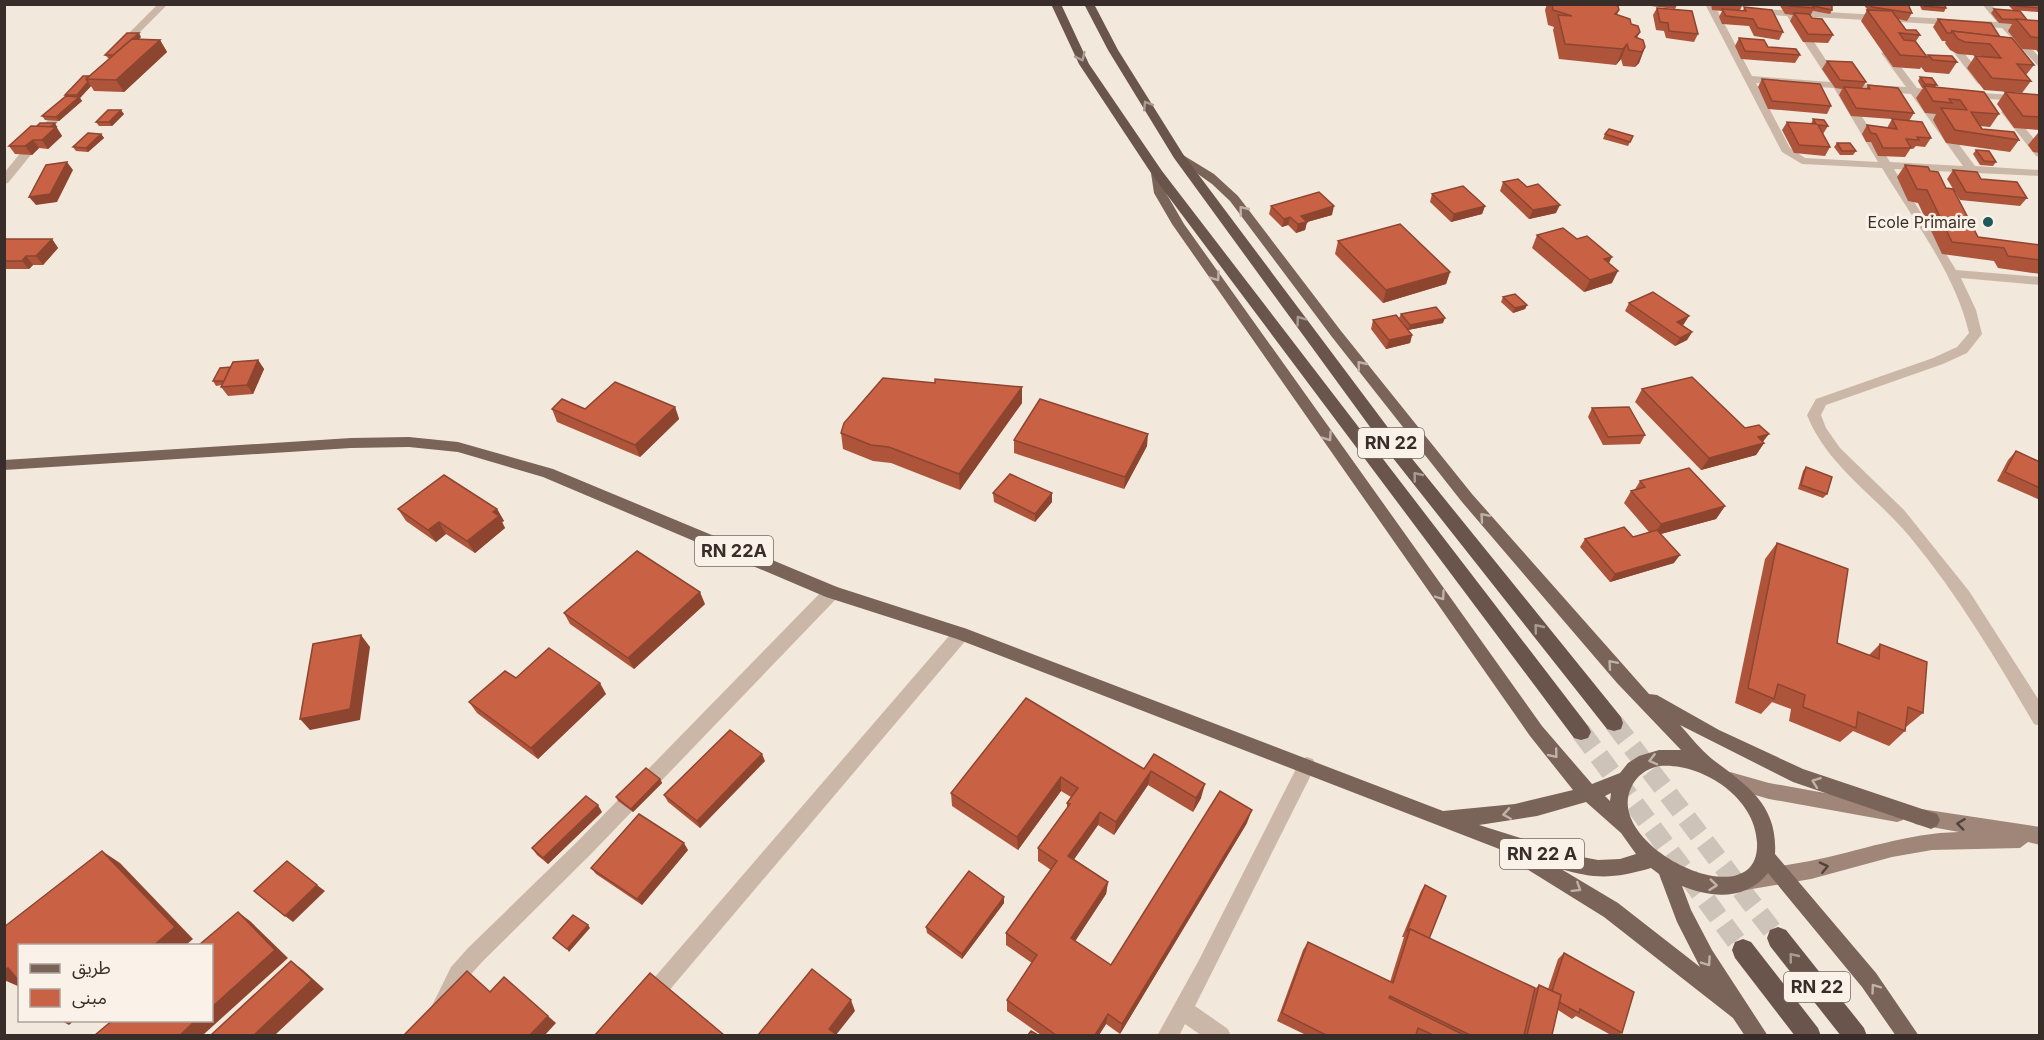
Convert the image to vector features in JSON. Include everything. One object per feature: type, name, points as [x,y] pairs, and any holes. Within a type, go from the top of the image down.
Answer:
[{"type":"highway","name":"RN 22","points":[[1056,4],[1084,64],[1157,173],[1581,732]]},
{"type":"highway","name":"RN 22","points":[[1089,4],[1113,50],[1178,155],[1395,449],[1614,723]]},
{"type":"highway","name":"RN 22","points":[[1778,938],[1856,1035]]},
{"type":"highway","name":"RN 22","points":[[1743,950],[1810,1035]]},
{"type":"main road","points":[[1178,155],[1210,177],[1243,210],[1345,345],[1467,497],[1635,691],[1710,768]]},
{"type":"main road","points":[[1157,173],[1160,193],[1184,233],[1536,731],[1590,795],[1626,827],[1637,843],[1660,865],[1688,880],[1709,886],[1729,886],[1746,880],[1811,870],[1874,853],[1932,841],[2040,837]]},
{"type":"main road","name":"RN 22A","points":[[4,465],[351,443],[409,442],[458,447],[548,473],[832,592],[961,634],[1307,765],[1435,818]]},
{"type":"main road","points":[[1635,691],[1713,735],[1799,776],[1931,820]]},
{"type":"main road","points":[[1435,818],[1474,818],[1510,814],[1590,795],[1623,780],[1636,765],[1657,757],[1683,758],[1710,768],[1730,780],[1748,798],[1761,818],[1768,844],[1766,857],[1759,871],[1746,880]]},
{"type":"main road","points":[[1623,780],[1619,794],[1620,810],[1626,827]]},
{"type":"main road","points":[[1730,780],[1769,791],[1931,820],[2004,829],[2040,837]]},
{"type":"main road","name":"RN 22 A","points":[[1435,818],[1577,865],[1598,869],[1660,865]]},
{"type":"main road","points":[[1490,838],[1611,910],[1744,1014]]},
{"type":"main road","points":[[1766,857],[1869,980],[1909,1035]]},
{"type":"main road","points":[[1660,865],[1698,949],[1756,1035]]},
{"type":"street","points":[[116,51],[164,4]]},
{"type":"street","points":[[1850,4],[1865,26]]},
{"type":"street","points":[[1986,4],[2040,65]]},
{"type":"street","points":[[1714,8],[1746,79],[1786,150],[1793,156],[1813,163],[2040,174]]},
{"type":"street","points":[[1787,9],[1813,46],[1952,273],[1970,310],[1976,334],[1962,350],[1938,362],[1821,402],[1814,415],[1819,431],[1834,453],[1888,503],[1936,558],[2013,673],[2040,718]]},
{"type":"street","points":[[1745,11],[1787,9],[1858,16],[1930,17],[2004,26],[2040,27]]},
{"type":"street","points":[[1930,17],[2040,154]]},
{"type":"street","points":[[1880,44],[1972,170]]},
{"type":"street","points":[[1746,79],[2040,100]]},
{"type":"street","points":[[4,181],[75,94]]},
{"type":"street","points":[[1952,273],[2040,281]]},
{"type":"street","points":[[434,1035],[431,1028],[458,974],[475,955],[584,848],[832,592]]},
{"type":"street","points":[[634,1017],[961,634]]},
{"type":"street","points":[[1167,1035],[1206,967],[1307,765]]},
{"type":"street","points":[[1182,1009],[1221,1035]]},
{"type":"building","points":[[1552,4],[1612,4],[1618,6],[1619,10],[1615,14],[1630,19],[1631,24],[1638,26],[1640,32],[1635,37],[1643,40],[1645,47],[1642,52],[1629,50],[1627,44],[1623,49],[1565,44],[1558,15],[1572,16],[1553,10]]},
{"type":"building","points":[[1788,4],[1812,4],[1814,8],[1789,6]]},
{"type":"building","points":[[1812,4],[1832,4],[1832,10],[1813,6]]},
{"type":"building","points":[[1871,4],[1908,4],[1912,13],[1872,7]]},
{"type":"building","points":[[1924,4],[1944,4],[1946,8],[1924,6]]},
{"type":"building","points":[[2014,4],[2038,4],[2040,8],[2016,6]]},
{"type":"building","points":[[1744,7],[1772,10],[1783,32],[1758,28],[1753,19],[1726,16],[1722,9],[1746,11]]},
{"type":"building","points":[[1657,8],[1692,11],[1698,34],[1669,31],[1668,23],[1660,22]]},
{"type":"building","points":[[1994,9],[2020,11],[2027,20],[2002,19]]},
{"type":"building","points":[[1867,10],[1892,11],[1906,30],[1916,30],[1920,35],[1899,33],[1904,40],[1915,41],[1927,57],[1900,55]]},
{"type":"building","points":[[1794,13],[1809,14],[1812,18],[1822,19],[1833,35],[1808,34]]},
{"type":"building","points":[[1938,19],[1991,23],[2000,37],[1952,31],[1947,33]]},
{"type":"building","points":[[2016,19],[2040,21],[2040,38],[2031,37]]},
{"type":"building","points":[[1952,31],[2012,38],[2034,65],[2017,64],[2031,81],[1992,78],[1975,56],[2001,58],[1990,44],[1965,42],[1958,39]]},
{"type":"building","points":[[127,33],[139,33],[113,55],[105,55]]},
{"type":"building","points":[[1739,38],[1764,40],[1768,47],[1796,49],[1800,55],[1745,51]]},
{"type":"building","points":[[132,39],[160,40],[116,80],[86,79]]},
{"type":"building","points":[[1928,55],[1952,56],[1957,62],[1933,60]]},
{"type":"building","points":[[1827,61],[1852,62],[1866,82],[1840,80]]},
{"type":"building","points":[[83,76],[89,76],[86,79],[88,82],[77,95],[65,95]]},
{"type":"building","points":[[1920,77],[1932,78],[1937,85],[1925,84]]},
{"type":"building","points":[[1762,79],[1820,84],[1831,106],[1772,101]]},
{"type":"building","points":[[1868,85],[1898,88],[1914,113],[1856,108],[1844,87],[1870,89]]},
{"type":"building","points":[[1924,86],[1984,92],[1999,114],[1971,112],[1982,129],[2014,132],[2019,140],[1955,130],[1941,108],[1967,110],[1960,100],[1949,99],[1952,103],[1933,101]]},
{"type":"building","points":[[2005,92],[2040,95],[2040,117],[2023,116]]},
{"type":"building","points":[[66,96],[79,97],[56,117],[42,116]]},
{"type":"building","points":[[108,110],[121,110],[109,122],[96,122]]},
{"type":"building","points":[[1813,119],[1824,120],[1828,126],[1818,125],[1830,147],[1799,145],[1787,122],[1816,124]]},
{"type":"building","points":[[1892,119],[1922,122],[1931,138],[1906,139],[1911,148],[1883,148],[1876,134],[1871,133],[1867,125],[1897,129]]},
{"type":"building","points":[[40,123],[55,123],[50,127],[36,127]]},
{"type":"building","points":[[31,126],[56,127],[42,140],[33,140],[25,146],[9,146]]},
{"type":"building","points":[[1609,129],[1633,136],[1630,142],[1605,134]]},
{"type":"building","points":[[88,133],[101,134],[86,148],[73,147]]},
{"type":"building","points":[[1837,143],[1850,143],[1856,151],[1842,151]]},
{"type":"building","points":[[1976,150],[1989,151],[1996,162],[1984,161]]},
{"type":"building","points":[[67,162],[50,194],[29,197],[46,165]]},
{"type":"building","points":[[1905,165],[1928,167],[1930,171],[1938,172],[1946,188],[1953,189],[1978,237],[2040,245],[2040,260],[2008,256],[2004,248],[1952,242],[1927,190],[1917,189]]},
{"type":"building","points":[[1953,170],[1977,172],[1981,179],[2017,182],[2027,198],[1966,192]]},
{"type":"building","points":[[1518,179],[1527,187],[1538,184],[1560,205],[1533,210],[1503,182]]},
{"type":"building","points":[[1463,186],[1485,206],[1454,214],[1432,194]]},
{"type":"building","points":[[1319,192],[1334,206],[1301,216],[1307,222],[1298,224],[1290,217],[1284,219],[1271,206]]},
{"type":"building","points":[[1400,224],[1450,272],[1386,290],[1338,241]]},
{"type":"building","points":[[1563,228],[1577,239],[1587,236],[1612,257],[1604,259],[1618,271],[1590,280],[1537,235]]},
{"type":"building","points":[[5,239],[52,239],[36,256],[26,256],[22,261],[4,261]]},
{"type":"building","points":[[1653,292],[1689,316],[1677,322],[1692,332],[1680,338],[1629,303]]},
{"type":"building","points":[[1515,294],[1527,305],[1515,308],[1503,297]]},
{"type":"building","points":[[1436,307],[1445,318],[1410,325],[1401,314]]},
{"type":"building","points":[[1396,315],[1412,335],[1389,340],[1373,320]]},
{"type":"building","points":[[258,360],[247,385],[221,387],[233,362]]},
{"type":"building","points":[[230,367],[224,381],[213,381],[220,368]]},
{"type":"building","points":[[1692,377],[1745,428],[1759,425],[1769,434],[1758,437],[1764,443],[1709,458],[1642,389]]},
{"type":"building","points":[[883,378],[935,383],[935,379],[1022,387],[959,474],[889,447],[871,445],[841,433],[844,423]]},
{"type":"building","points":[[615,382],[675,407],[635,445],[552,409],[562,399],[585,409]]},
{"type":"building","points":[[1040,399],[1148,434],[1125,477],[1014,440]]},
{"type":"building","points":[[1629,407],[1645,435],[1608,437],[1592,408]]},
{"type":"building","points":[[2016,451],[2040,462],[2040,488],[2005,472]]},
{"type":"building","points":[[1806,467],[1832,477],[1827,494],[1801,485]]},
{"type":"building","points":[[1689,468],[1725,506],[1661,524],[1631,491],[1645,487],[1640,481]]},
{"type":"building","points":[[1010,474],[1052,493],[1035,514],[993,493]]},
{"type":"building","points":[[444,475],[497,509],[493,512],[499,516],[467,541],[439,522],[428,530],[398,509]]},
{"type":"building","points":[[1624,527],[1633,537],[1657,530],[1680,555],[1615,574],[1585,539]]},
{"type":"building","points":[[1777,543],[1848,569],[1837,643],[1879,659],[1880,644],[1927,662],[1923,713],[1908,707],[1905,731],[1858,712],[1856,728],[1803,707],[1805,695],[1778,684],[1774,699],[1748,688]]},
{"type":"building","points":[[637,551],[700,592],[628,658],[564,613]]},
{"type":"building","points":[[361,635],[350,709],[300,719],[313,644]]},
{"type":"building","points":[[549,648],[600,683],[531,748],[469,702],[505,671],[516,678]]},
{"type":"building","points":[[1026,698],[1144,769],[1154,754],[1205,784],[1196,798],[1151,771],[1116,822],[1100,812],[1068,856],[1108,882],[1071,938],[1111,965],[1220,791],[1252,810],[1122,1024],[1108,1014],[1095,1035],[1056,1035],[1007,1000],[1037,955],[1006,933],[1057,861],[1038,848],[1070,804],[1067,803],[1078,788],[1061,777],[1017,837],[951,793]]},
{"type":"building","points":[[730,730],[762,754],[697,821],[664,795]]},
{"type":"building","points":[[646,768],[660,779],[631,809],[616,797]]},
{"type":"building","points":[[586,796],[598,805],[543,858],[532,848]]},
{"type":"building","points":[[639,814],[684,843],[637,899],[591,868]]},
{"type":"building","points":[[102,851],[175,927],[155,944],[18,944],[18,980],[8,968],[4,970],[4,927]]},
{"type":"building","points":[[287,861],[317,885],[285,916],[254,891]]},
{"type":"building","points":[[969,871],[1004,897],[962,954],[926,927]]},
{"type":"building","points":[[1425,885],[1446,896],[1429,939],[1410,929],[1407,931]]},
{"type":"building","points":[[238,912],[275,950],[213,1006],[213,944],[200,944]]},
{"type":"building","points":[[573,915],[588,925],[567,949],[553,938]]},
{"type":"building","points":[[1410,929],[1535,988],[1524,1035],[1470,1035],[1390,996],[1389,998],[1464,1035],[1433,1035],[1418,1028],[1416,1035],[1326,1035],[1282,1013],[1308,942],[1393,983]]},
{"type":"building","points":[[1564,953],[1634,992],[1622,1033],[1580,1009],[1579,1013],[1559,1002],[1561,995],[1552,991]]},
{"type":"building","points":[[291,961],[312,980],[254,1035],[211,1035]]},
{"type":"building","points":[[812,969],[851,1000],[829,1029],[837,1035],[758,1035]]},
{"type":"building","points":[[467,971],[490,992],[504,977],[548,1016],[530,1035],[406,1035]]},
{"type":"building","points":[[650,973],[724,1035],[595,1035]]},
{"type":"building","points":[[1539,985],[1561,995],[1552,1035],[1527,1035]]},
{"type":"building","points":[[111,1022],[194,1022],[180,1035],[95,1035]]},
{"type":"tunnel","points":[[1614,723],[1778,938]]},
{"type":"tunnel","points":[[1581,732],[1743,950]]},
{"type":"place","name":"Ecole Primaire","points":[[1988,222]]}]
